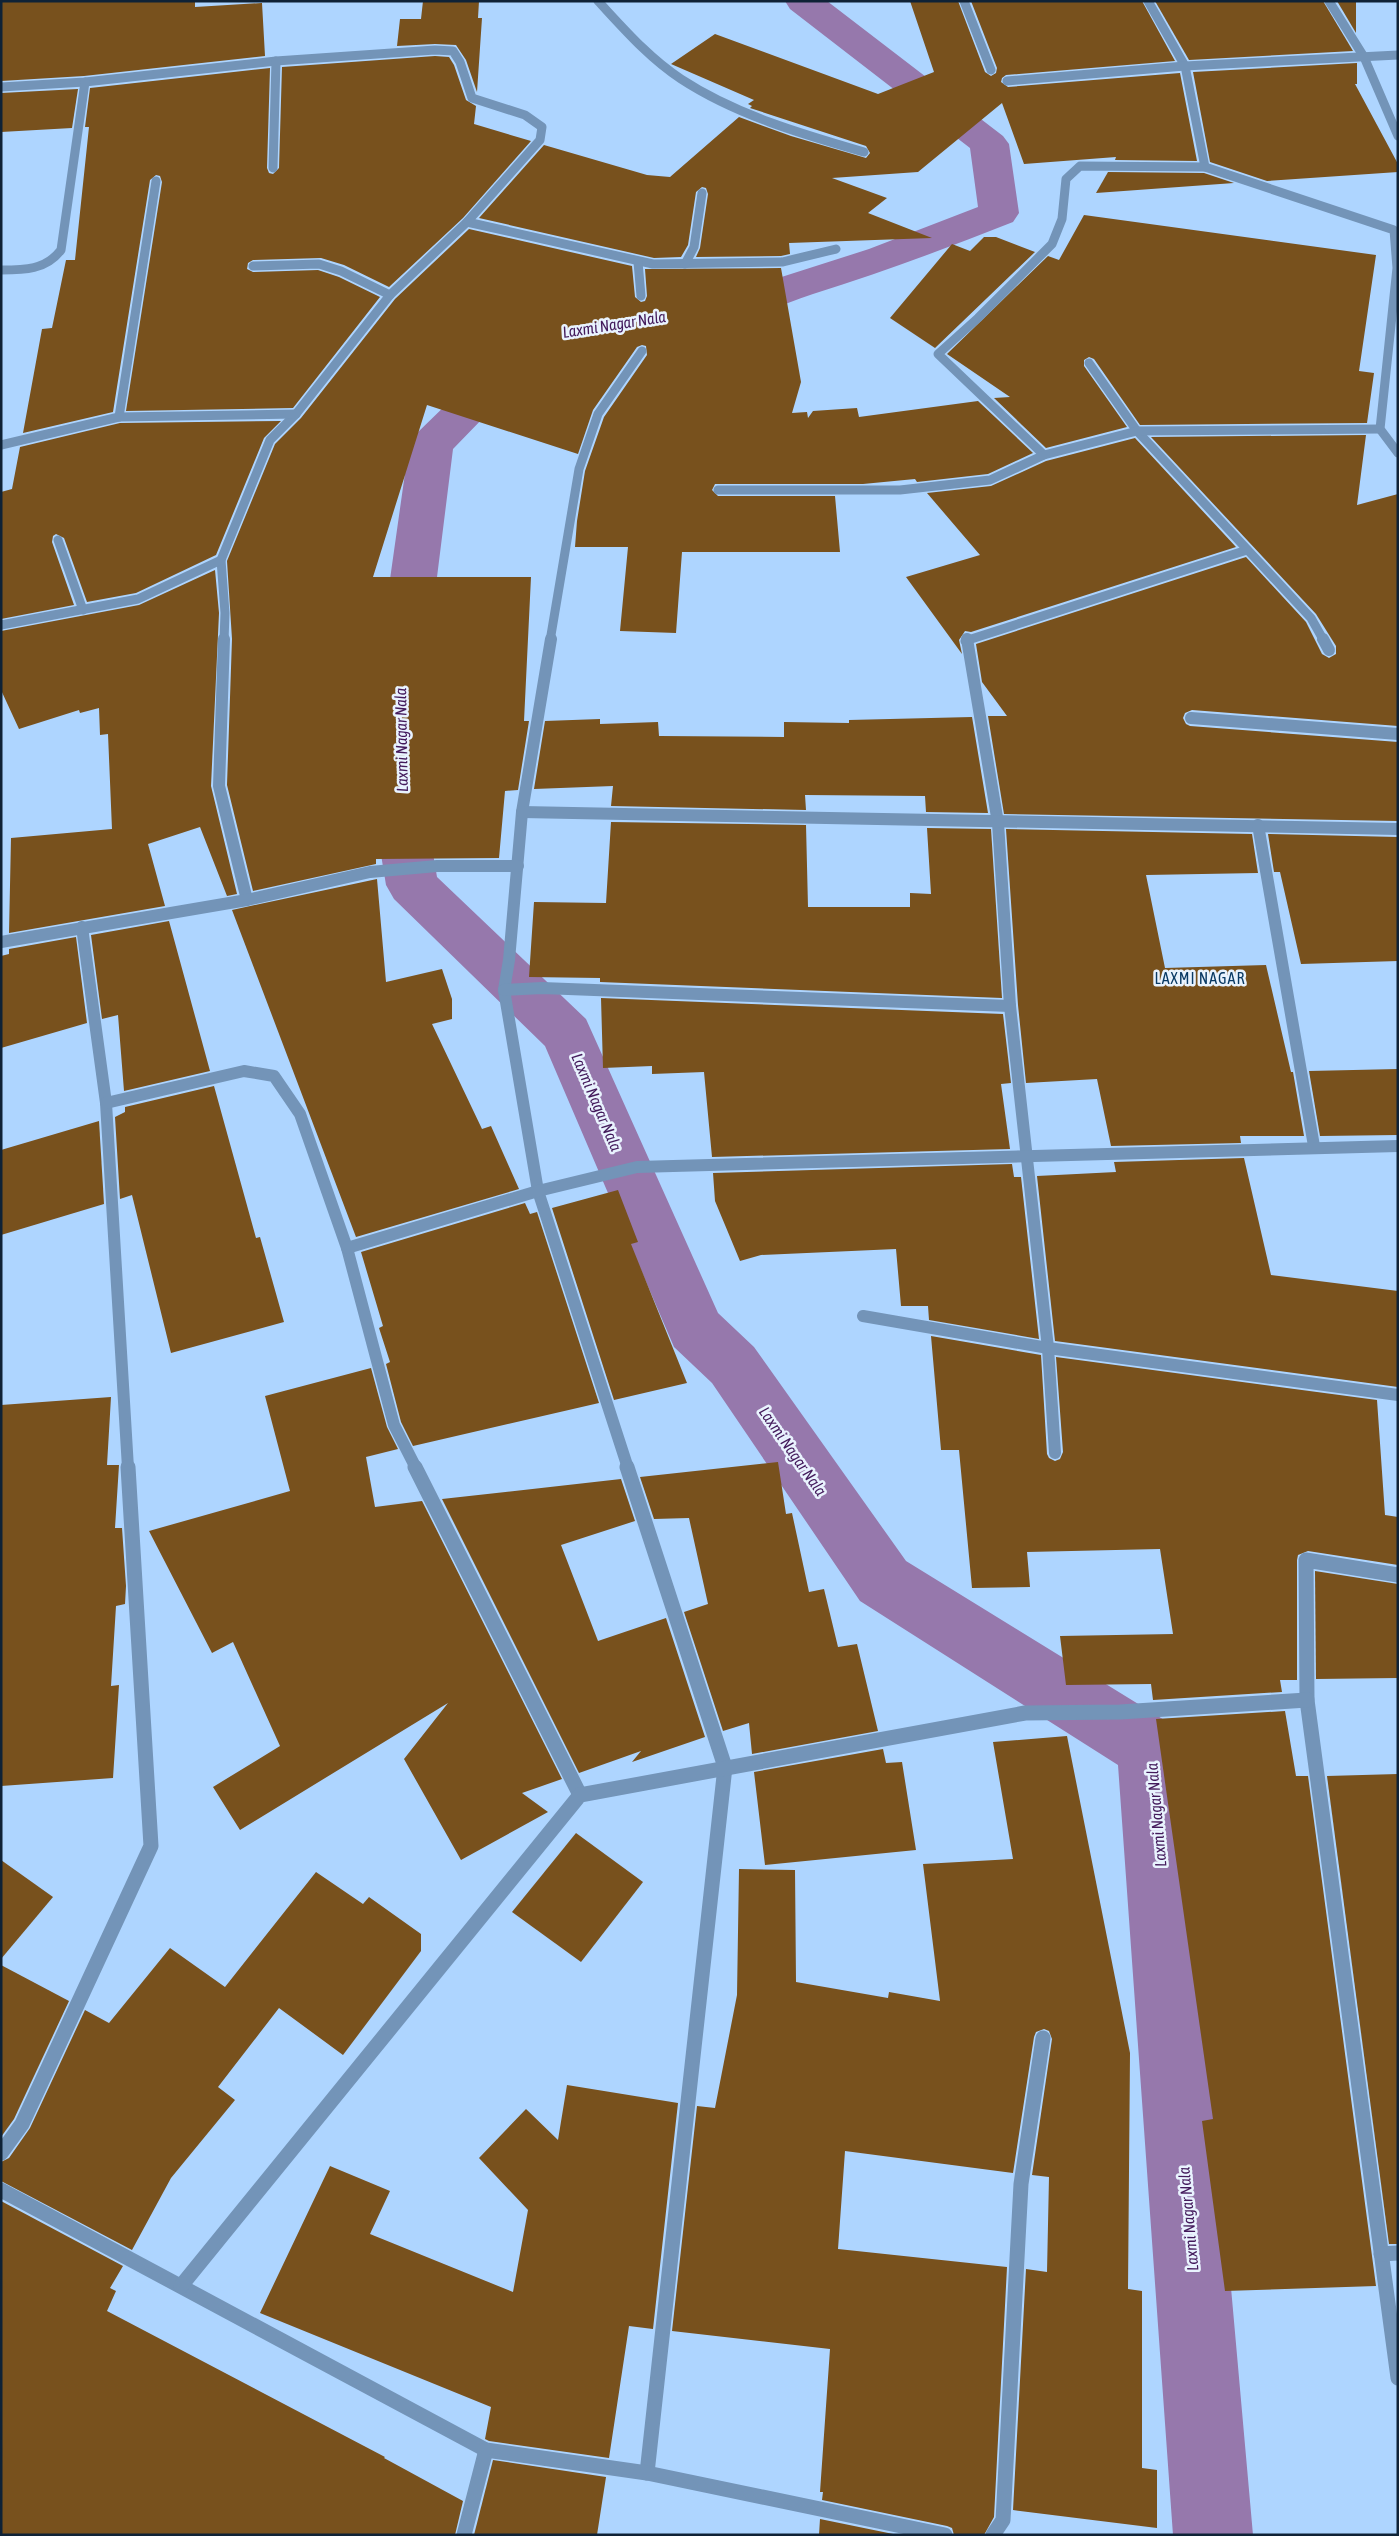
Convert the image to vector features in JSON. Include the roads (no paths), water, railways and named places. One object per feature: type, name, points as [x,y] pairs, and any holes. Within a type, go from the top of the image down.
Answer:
[{"type":"street","points":[[598,1],[642,48],[681,79],[738,109],[805,135],[864,152]]},
{"type":"street","points":[[964,1],[992,70]]},
{"type":"street","points":[[1148,1],[1186,66],[1206,167]]},
{"type":"street","points":[[1329,1],[1364,57],[1398,136]]},
{"type":"street","points":[[1,87],[85,82],[276,61],[435,50],[452,51],[460,59],[467,89],[472,98],[525,115],[542,127],[540,140],[467,222],[390,295],[296,414],[270,440],[221,560],[225,613],[219,786],[247,900]]},
{"type":"street","points":[[1007,81],[1186,66],[1398,55]]},
{"type":"street","points":[[273,168],[276,61]]},
{"type":"street","points":[[1,270],[32,269],[47,264],[61,250],[85,82]]},
{"type":"street","points":[[1044,455],[938,354],[1052,244],[1062,219],[1066,179],[1080,166],[1206,167],[1394,230],[1397,268],[1380,429],[1398,453]]},
{"type":"street","points":[[119,417],[156,181]]},
{"type":"street","points":[[685,264],[694,247],[702,193]]},
{"type":"street","points":[[467,222],[638,262],[685,264],[782,262],[836,249]]},
{"type":"street","points":[[638,262],[641,296]]},
{"type":"street","points":[[253,266],[319,264],[341,271],[390,295]]},
{"type":"street","points":[[642,351],[598,414],[579,469],[522,812],[509,960],[504,990],[538,1191],[725,1767],[647,2473]]},
{"type":"street","points":[[1088,363],[1136,430],[1311,618],[1329,650]]},
{"type":"street","points":[[1,445],[119,417],[296,414]]},
{"type":"street","points":[[718,490],[900,490],[990,480],[1044,455],[1136,430],[1380,429]]},
{"type":"street","points":[[58,540],[83,610]]},
{"type":"street","points":[[1055,1453],[1048,1348],[1010,1006],[998,823],[965,640],[1247,550]]},
{"type":"street","points":[[1,625],[138,600],[221,560]]},
{"type":"street","points":[[1191,718],[1398,734]]},
{"type":"street","points":[[522,812],[998,823],[1258,825],[1398,829]]},
{"type":"street","points":[[1258,825],[1314,1146]]},
{"type":"street","points":[[1,942],[247,900],[370,872],[437,866],[518,866]]},
{"type":"street","points":[[1,2153],[22,2124],[151,1846],[106,1103],[82,927]]},
{"type":"street","points":[[504,990],[542,988],[1010,1006]]},
{"type":"street","points":[[106,1103],[244,1071],[274,1076],[300,1114],[347,1248],[394,1425],[580,1795]]},
{"type":"street","points":[[347,1248],[538,1191],[637,1167],[1314,1146],[1398,1146]]},
{"type":"street","points":[[863,1316],[1048,1348],[1398,1395]]},
{"type":"street","points":[[1398,1576],[1306,1560],[1307,1700],[1398,2378]]},
{"type":"street","points":[[181,2286],[580,1795],[1025,1712],[1120,1712],[1307,1700]]},
{"type":"street","points":[[993,2535],[1003,2520],[1021,2184],[1043,2038]]},
{"type":"street","points":[[1,2190],[486,2450],[647,2473],[945,2535]]},
{"type":"street","points":[[1381,2254],[1398,2253]]},
{"type":"street","points":[[464,2535],[486,2450]]},
{"type":"waterway","name":"Laxmi Nagar Nala","points":[[706,309],[737,305],[884,258],[999,213],[989,144],[803,1]]},
{"type":"waterway","name":"Laxmi Nagar Nala","points":[[403,657],[431,445],[505,371],[519,360]]},
{"type":"waterway","name":"Laxmi Nagar Nala","points":[[401,777],[402,824],[412,885],[567,1034],[695,1329],[733,1365],[883,1581],[1150,1748],[1213,2535]]},
{"type":"district","name":"LAXMI NAGAR","points":[[1200,978]]}]
